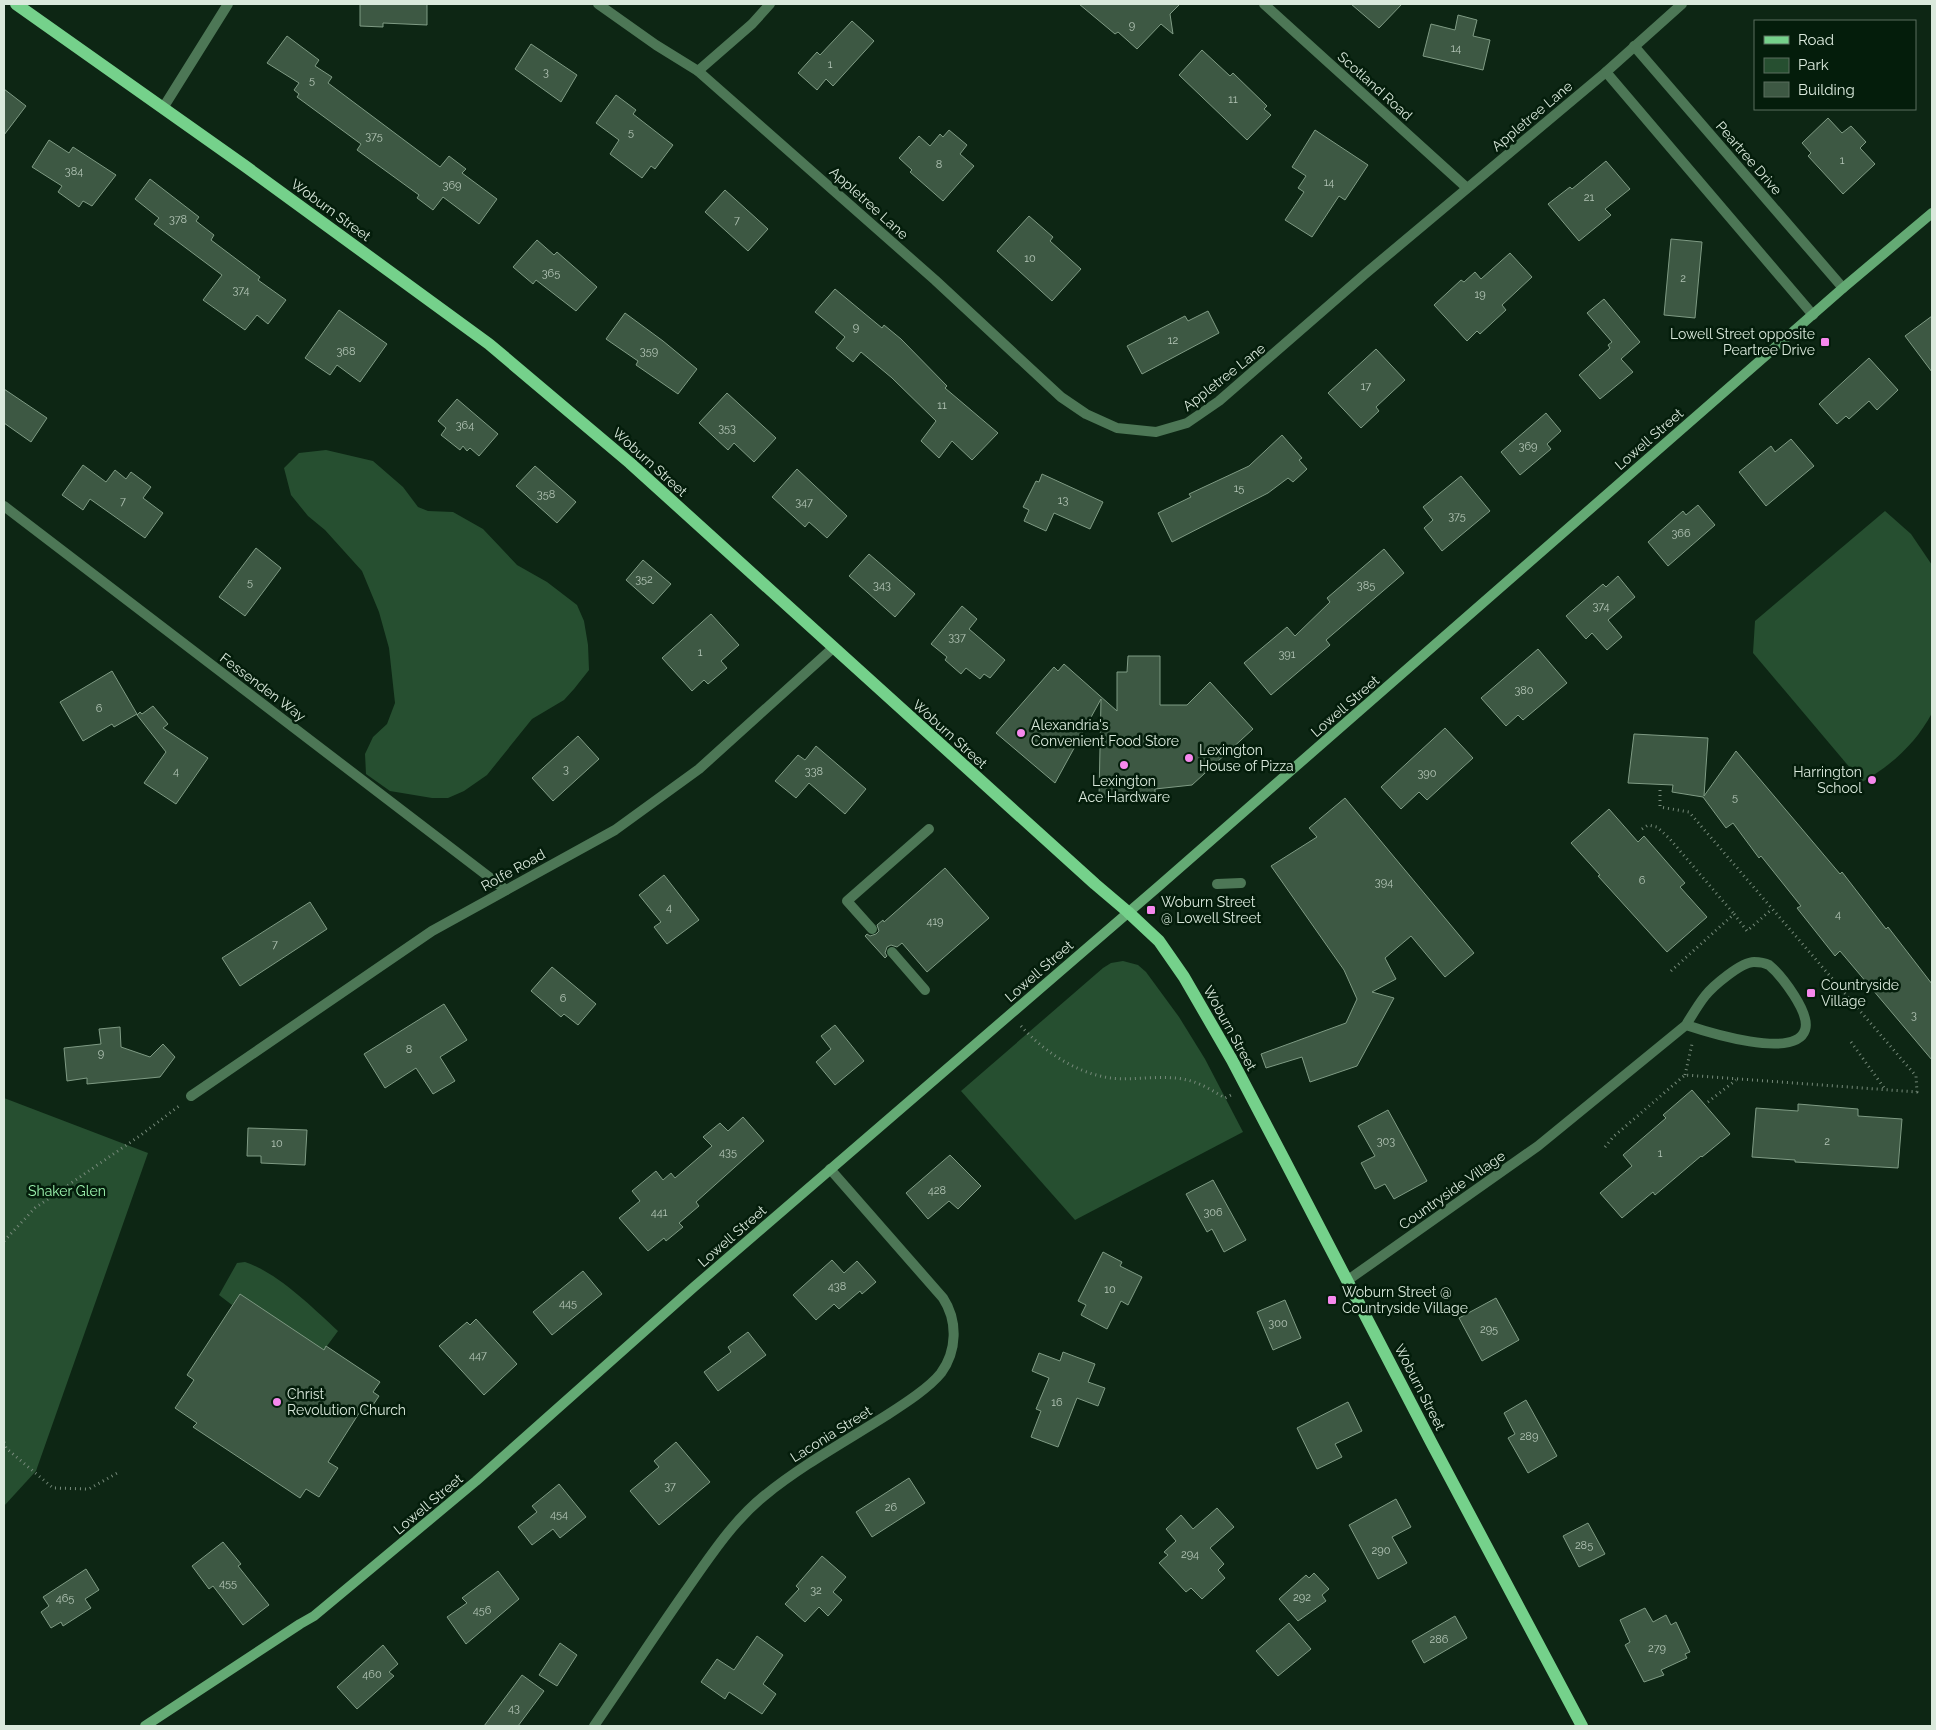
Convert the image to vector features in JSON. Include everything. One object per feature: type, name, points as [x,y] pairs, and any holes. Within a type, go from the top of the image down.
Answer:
[{"type":"main road","name":"Woburn Street","points":[[16,4],[163,108],[488,344],[630,463],[1159,941],[1184,978],[1246,1087],[1456,1490],[1582,1726]]},
{"type":"main road","name":"Lowell Street","points":[[145,1726],[314,1616],[476,1481],[686,1294],[1333,736],[1843,288],[1932,213]]},
{"type":"street","points":[[163,108],[228,4]]},
{"type":"street","name":"Appletree Lane","points":[[598,4],[656,45],[698,71],[905,253],[1061,396],[1086,414],[1117,428],[1156,432],[1188,422],[1219,401],[1265,363],[1365,274],[1606,72],[1682,4]]},
{"type":"street","points":[[698,71],[752,24],[770,4]]},
{"type":"street","name":"Scotland Road","points":[[1264,4],[1467,188]]},
{"type":"street","name":"Peartree Drive","points":[[1634,46],[1843,288]]},
{"type":"street","points":[[1606,72],[1813,315]]},
{"type":"street","name":"Fessenden Way","points":[[4,506],[506,890]]},
{"type":"street","name":"Rolfe Road","points":[[191,1096],[432,931],[615,830],[699,769],[833,648]]},
{"type":"street","points":[[872,929],[847,901],[929,829]]},
{"type":"street","points":[[1217,884],[1242,883]]},
{"type":"street","points":[[892,952],[925,990]]},
{"type":"street","name":"Countryside Village","points":[[1348,1280],[1538,1146],[1690,1026],[1705,995],[1736,969],[1752,962],[1768,965],[1790,990],[1804,1014],[1805,1030],[1800,1037],[1793,1041],[1772,1043],[1725,1037],[1690,1026]]},
{"type":"street","name":"Laconia Street","points":[[594,1726],[713,1552],[746,1513],[788,1477],[902,1405],[938,1376],[949,1357],[954,1340],[954,1327],[950,1310],[943,1298],[830,1169]]},
{"type":"path","points":[[1660,789],[1660,807],[1688,812],[1916,1076],[1917,1092],[1685,1075]]},
{"type":"path","points":[[1642,829],[1648,824],[1657,827],[1747,931],[1772,909]]},
{"type":"path","points":[[1671,971],[1734,914]]},
{"type":"path","points":[[1011,1014],[1028,1033],[1045,1047],[1070,1064],[1089,1073],[1109,1078],[1132,1080],[1186,1079],[1199,1083],[1225,1098],[1246,1087]]},
{"type":"path","points":[[1605,1147],[1613,1137],[1685,1075],[1690,1026]]},
{"type":"path","points":[[1851,1042],[1886,1090]]},
{"type":"path","points":[[1708,1102],[1736,1079]]},
{"type":"path","points":[[4,1241],[35,1208],[141,1135],[191,1096]]},
{"type":"path","points":[[4,1442],[6,1448],[53,1488],[89,1489],[118,1472]]},
{"type":"green space","points":[[326,450],[373,461],[403,487],[418,507],[428,511],[453,512],[483,529],[517,565],[547,582],[577,605],[584,621],[588,645],[589,670],[564,700],[532,719],[487,775],[464,791],[448,798],[432,798],[390,791],[366,774],[365,754],[373,737],[387,724],[395,703],[389,648],[379,612],[362,571],[325,530],[308,516],[291,495],[284,468],[299,453]]},
{"type":"green space","points":[[1885,511],[1911,534],[1932,565],[1932,713],[1911,744],[1893,761],[1862,782],[1753,653],[1755,621]]},
{"type":"green space","points":[[1123,961],[1138,965],[1146,972],[1179,1017],[1205,1059],[1243,1132],[1075,1220],[961,1091],[1103,968],[1111,963]]},
{"type":"green space","name":"Shaker Glen","points":[[4,1098],[148,1153],[36,1471],[4,1506]]},
{"type":"green space","points":[[245,1262],[282,1282],[338,1331],[324,1350],[240,1294],[232,1305],[219,1295],[237,1263]]},
{"type":"building","points":[[360,4],[427,4],[427,25],[383,23],[383,27],[360,26]]},
{"type":"building","points":[[1079,4],[1180,4],[1170,14],[1173,34],[1161,24],[1137,49],[1118,32],[1115,34]]},
{"type":"building","points":[[1351,4],[1402,4],[1379,28]]},
{"type":"building","points":[[1458,15],[1477,20],[1473,36],[1490,40],[1483,70],[1423,56],[1431,24],[1455,30]]},
{"type":"building","points":[[852,21],[874,41],[833,86],[826,79],[817,90],[798,73],[817,52],[820,55]]},
{"type":"building","points":[[287,36],[319,60],[315,66],[332,77],[328,83],[440,167],[449,156],[466,169],[462,173],[497,199],[479,224],[443,197],[433,210],[417,198],[419,195],[357,150],[361,144],[297,97],[299,94],[294,90],[299,83],[267,63]]},
{"type":"building","points":[[531,44],[577,75],[561,102],[515,69]]},
{"type":"building","points":[[1202,50],[1230,76],[1233,73],[1267,106],[1264,109],[1271,115],[1247,140],[1179,75]]},
{"type":"building","points":[[4,89],[26,106],[4,135]]},
{"type":"building","points":[[616,95],[636,110],[633,114],[673,145],[655,169],[651,166],[642,178],[610,154],[619,140],[596,123]]},
{"type":"building","points":[[1828,118],[1842,133],[1851,126],[1866,142],[1860,148],[1875,164],[1843,194],[1808,156],[1811,153],[1802,143]]},
{"type":"building","points":[[949,130],[967,145],[960,154],[974,166],[943,201],[910,172],[912,170],[899,158],[919,136],[930,146],[940,134],[943,137]]},
{"type":"building","points":[[1315,130],[1368,165],[1345,200],[1339,196],[1312,237],[1285,220],[1304,192],[1298,188],[1306,176],[1292,167]]},
{"type":"building","points":[[49,140],[69,153],[73,147],[116,175],[92,206],[83,201],[79,207],[58,192],[62,186],[32,167]]},
{"type":"building","points":[[1606,161],[1630,189],[1605,209],[1611,215],[1579,241],[1548,204],[1570,187],[1572,189]]},
{"type":"building","points":[[150,179],[199,217],[196,221],[214,235],[211,240],[260,277],[258,280],[286,300],[268,324],[257,315],[245,330],[203,300],[222,275],[154,224],[159,218],[135,199]]},
{"type":"building","points":[[725,190],[768,229],[748,251],[705,212]]},
{"type":"building","points":[[1029,216],[1053,237],[1050,241],[1081,269],[1052,301],[997,251]]},
{"type":"building","points":[[1671,239],[1702,242],[1695,318],[1664,315]]},
{"type":"building","points":[[537,240],[554,255],[557,252],[597,287],[576,311],[536,280],[533,284],[513,267]]},
{"type":"building","points":[[1510,253],[1532,277],[1502,305],[1506,310],[1480,334],[1477,331],[1467,341],[1434,305],[1461,280],[1464,282],[1475,272],[1481,279]]},
{"type":"building","points":[[835,289],[882,328],[884,325],[901,339],[947,386],[945,388],[998,433],[972,460],[952,441],[939,458],[921,441],[936,421],[892,378],[861,352],[853,362],[836,348],[845,337],[815,312]]},
{"type":"building","points":[[1604,299],[1640,342],[1621,359],[1633,372],[1600,399],[1579,375],[1610,348],[1608,345],[1612,342],[1587,313]]},
{"type":"building","points":[[339,310],[387,344],[360,382],[337,365],[330,375],[305,358]]},
{"type":"building","points":[[1208,311],[1219,333],[1142,374],[1127,346],[1185,316],[1188,321]]},
{"type":"building","points":[[625,313],[697,369],[678,394],[636,365],[638,361],[606,339]]},
{"type":"building","points":[[1932,316],[1932,372],[1905,336]]},
{"type":"building","points":[[1376,349],[1405,380],[1376,407],[1379,411],[1361,428],[1328,393]]},
{"type":"building","points":[[1869,358],[1898,390],[1877,410],[1869,401],[1849,419],[1846,416],[1837,424],[1819,404]]},
{"type":"building","points":[[4,389],[47,418],[31,442],[4,423]]},
{"type":"building","points":[[727,393],[776,438],[754,462],[734,443],[728,450],[699,423]]},
{"type":"building","points":[[457,399],[498,434],[479,456],[470,448],[467,451],[463,446],[460,450],[441,435],[446,428],[438,421]]},
{"type":"building","points":[[1546,413],[1561,431],[1547,444],[1551,449],[1520,475],[1501,452]]},
{"type":"building","points":[[1282,435],[1302,458],[1299,460],[1307,469],[1293,482],[1288,478],[1268,493],[1172,542],[1158,513],[1191,497],[1189,494],[1249,466]]},
{"type":"building","points":[[1791,439],[1814,466],[1766,506],[1739,472],[1771,446],[1775,452]]},
{"type":"building","points":[[83,465],[106,482],[115,470],[126,479],[131,472],[151,487],[143,498],[163,513],[145,538],[90,499],[83,510],[62,495]]},
{"type":"building","points":[[535,466],[576,502],[557,523],[516,486]]},
{"type":"building","points":[[797,469],[847,516],[827,538],[809,522],[805,527],[772,497]]},
{"type":"building","points":[[1042,474],[1103,502],[1090,529],[1054,513],[1046,531],[1024,521],[1029,510],[1023,507],[1036,481],[1039,482]]},
{"type":"building","points":[[1461,476],[1490,511],[1442,551],[1424,528],[1433,520],[1423,507]]},
{"type":"building","points":[[1698,505],[1715,525],[1668,566],[1648,542],[1683,511],[1686,515]]},
{"type":"building","points":[[256,548],[281,568],[245,616],[219,597]]},
{"type":"building","points":[[1384,549],[1404,573],[1326,640],[1330,645],[1271,695],[1244,663],[1287,627],[1295,636],[1330,602],[1327,598]]},
{"type":"building","points":[[869,554],[915,594],[895,617],[849,576]]},
{"type":"building","points":[[643,560],[671,584],[653,604],[626,580]]},
{"type":"building","points":[[1618,576],[1635,597],[1608,620],[1622,637],[1607,650],[1592,633],[1586,639],[1566,616],[1603,584],[1606,587]]},
{"type":"building","points":[[962,606],[977,619],[969,629],[1005,660],[990,678],[984,674],[980,679],[966,668],[961,674],[945,660],[947,657],[931,644]]},
{"type":"building","points":[[711,614],[739,645],[721,661],[727,668],[708,684],[704,680],[692,691],[662,658]]},
{"type":"building","points":[[1538,649],[1567,683],[1523,720],[1518,715],[1506,726],[1481,698]]},
{"type":"building","points":[[1128,656],[1160,656],[1160,705],[1187,705],[1210,682],[1253,729],[1192,785],[1155,789],[1155,799],[1099,797],[1101,699],[1055,783],[996,733],[1054,667],[1058,671],[1064,664],[1117,711],[1117,672],[1127,672]]},
{"type":"building","points":[[112,671],[137,714],[114,727],[112,724],[83,741],[60,702]]},
{"type":"building","points":[[153,706],[168,724],[163,728],[208,758],[176,804],[144,783],[166,752],[137,715],[140,712],[142,714]]},
{"type":"building","points":[[1445,728],[1473,758],[1427,800],[1419,792],[1401,809],[1381,787]]},
{"type":"building","points":[[1634,734],[1708,738],[1704,796],[1736,751],[1840,874],[1842,872],[1932,984],[1932,1060],[1840,951],[1835,956],[1797,908],[1801,906],[1761,856],[1759,858],[1733,823],[1726,828],[1703,797],[1672,792],[1673,785],[1628,783]]},
{"type":"building","points":[[578,736],[599,759],[553,801],[532,778]]},
{"type":"building","points":[[816,746],[866,789],[845,814],[809,783],[796,798],[775,781],[798,755],[805,760]]},
{"type":"building","points":[[1345,798],[1474,953],[1445,977],[1411,936],[1385,958],[1396,979],[1372,992],[1394,998],[1357,1066],[1310,1082],[1302,1057],[1266,1068],[1261,1054],[1346,1023],[1357,999],[1344,970],[1271,866],[1317,837],[1309,828]]},
{"type":"building","points":[[1609,809],[1638,842],[1644,836],[1685,883],[1680,887],[1707,917],[1667,952],[1598,876],[1600,875],[1571,843]]},
{"type":"building","points":[[945,868],[989,918],[927,972],[902,943],[897,947],[891,945],[887,947],[885,953],[887,956],[885,958],[865,936],[867,934],[870,936],[876,934],[879,931],[877,925],[883,920],[884,922]]},
{"type":"building","points":[[664,875],[699,920],[667,944],[654,927],[661,922],[639,895]]},
{"type":"building","points":[[310,902],[327,929],[240,986],[222,958]]},
{"type":"building","points":[[552,967],[596,1004],[578,1025],[564,1014],[561,1017],[531,991]]},
{"type":"building","points":[[444,1004],[467,1040],[440,1057],[455,1081],[433,1094],[416,1068],[385,1088],[364,1054]]},
{"type":"building","points":[[835,1025],[864,1061],[835,1085],[816,1062],[831,1049],[821,1036]]},
{"type":"building","points":[[120,1027],[121,1047],[150,1057],[163,1044],[175,1057],[160,1077],[87,1084],[87,1078],[67,1081],[64,1048],[101,1044],[99,1029]]},
{"type":"building","points":[[1692,1090],[1730,1134],[1655,1195],[1653,1192],[1622,1218],[1600,1193],[1632,1166],[1623,1155],[1666,1118],[1663,1115]]},
{"type":"building","points":[[1798,1104],[1858,1109],[1858,1116],[1902,1119],[1898,1168],[1795,1162],[1795,1160],[1752,1157],[1756,1108],[1798,1111]]},
{"type":"building","points":[[1388,1110],[1427,1181],[1394,1199],[1385,1184],[1375,1189],[1361,1163],[1375,1156],[1358,1126]]},
{"type":"building","points":[[743,1117],[764,1141],[696,1202],[699,1206],[679,1223],[683,1227],[666,1241],[664,1238],[648,1251],[619,1218],[640,1201],[632,1191],[656,1171],[663,1180],[671,1173],[675,1178],[712,1146],[703,1137],[720,1123],[728,1131]]},
{"type":"building","points":[[248,1128],[307,1130],[305,1165],[261,1163],[261,1156],[247,1156]]},
{"type":"building","points":[[950,1155],[981,1186],[958,1209],[949,1201],[928,1219],[906,1193]]},
{"type":"building","points":[[1213,1180],[1246,1240],[1224,1252],[1212,1229],[1207,1232],[1186,1194]]},
{"type":"building","points":[[1103,1252],[1122,1262],[1120,1266],[1142,1277],[1128,1305],[1121,1301],[1107,1329],[1081,1315],[1086,1305],[1078,1301]]},
{"type":"building","points":[[832,1260],[844,1273],[857,1261],[876,1282],[862,1294],[860,1291],[839,1309],[834,1304],[816,1320],[793,1295]]},
{"type":"building","points":[[583,1271],[602,1294],[552,1335],[533,1312]]},
{"type":"building","name":"Christ Revolution Church","points":[[240,1294],[324,1350],[326,1346],[380,1382],[373,1392],[379,1396],[367,1414],[361,1410],[328,1462],[338,1468],[319,1497],[306,1489],[300,1498],[193,1427],[197,1423],[175,1408],[194,1380],[187,1375]]},
{"type":"building","points":[[1496,1298],[1519,1340],[1482,1361],[1459,1318]]},
{"type":"building","points":[[1285,1300],[1301,1338],[1273,1350],[1257,1312]]},
{"type":"building","points":[[476,1319],[517,1364],[484,1395],[439,1346],[467,1322],[470,1325]]},
{"type":"building","points":[[748,1332],[766,1355],[718,1391],[704,1372],[731,1352],[728,1347]]},
{"type":"building","points":[[1063,1352],[1095,1364],[1088,1382],[1105,1388],[1098,1406],[1077,1398],[1058,1447],[1031,1437],[1041,1411],[1036,1409],[1049,1378],[1032,1371],[1039,1353],[1060,1361]]},
{"type":"building","points":[[1526,1400],[1557,1456],[1528,1473],[1508,1438],[1515,1434],[1504,1413]]},
{"type":"building","points":[[1348,1402],[1362,1431],[1335,1444],[1342,1457],[1317,1469],[1297,1428]]},
{"type":"building","points":[[676,1442],[710,1482],[659,1525],[630,1491],[659,1467],[654,1461]]},
{"type":"building","points":[[909,1478],[925,1503],[872,1537],[856,1512]]},
{"type":"building","points":[[559,1484],[586,1517],[560,1538],[553,1529],[532,1545],[518,1527],[537,1512],[532,1506]]},
{"type":"building","points":[[1396,1499],[1411,1527],[1392,1537],[1407,1563],[1378,1579],[1349,1525]]},
{"type":"building","points":[[1217,1508],[1234,1527],[1210,1548],[1224,1564],[1218,1570],[1225,1578],[1202,1599],[1191,1588],[1186,1592],[1159,1563],[1168,1555],[1164,1552],[1176,1541],[1166,1529],[1181,1515],[1193,1529]]},
{"type":"building","points":[[1588,1523],[1605,1554],[1579,1567],[1563,1536]]},
{"type":"building","points":[[223,1542],[241,1564],[238,1566],[269,1605],[243,1625],[213,1586],[209,1589],[192,1566]]},
{"type":"building","points":[[822,1556],[846,1577],[833,1592],[842,1600],[828,1616],[819,1607],[805,1622],[785,1604],[799,1589],[796,1586]]},
{"type":"building","points":[[86,1569],[99,1590],[85,1599],[91,1608],[63,1626],[61,1622],[51,1628],[41,1612],[49,1606],[43,1597]]},
{"type":"building","points":[[498,1571],[519,1599],[466,1644],[447,1617],[467,1603],[462,1598]]},
{"type":"building","points":[[1314,1573],[1329,1589],[1322,1595],[1326,1601],[1298,1621],[1279,1599],[1306,1575],[1309,1578]]},
{"type":"building","points":[[1645,1608],[1653,1622],[1666,1615],[1671,1625],[1676,1622],[1690,1652],[1685,1654],[1687,1658],[1661,1670],[1664,1675],[1644,1682],[1625,1645],[1630,1642],[1620,1620]]},
{"type":"building","points":[[1455,1616],[1467,1638],[1424,1663],[1412,1641]]},
{"type":"building","points":[[1289,1623],[1311,1649],[1278,1676],[1256,1651]]},
{"type":"building","points":[[757,1636],[783,1655],[763,1684],[776,1694],[762,1714],[729,1692],[725,1699],[701,1682],[717,1659],[734,1670]]},
{"type":"building","points":[[560,1643],[577,1655],[557,1686],[539,1675]]},
{"type":"building","points":[[383,1645],[398,1664],[389,1672],[394,1676],[357,1709],[337,1687]]},
{"type":"building","points":[[522,1675],[544,1691],[518,1726],[484,1726]]},
{"type":"place","name":"Lowell Street opposite Peartree Drive","points":[[1825,342]]},
{"type":"place","name":"Alexandria's Convenient Food Store","points":[[1021,733]]},
{"type":"place","name":"Lexington House of Pizza","points":[[1189,758]]},
{"type":"place","name":"Lexington Ace Hardware","points":[[1124,765]]},
{"type":"place","name":"Harrington School","points":[[1872,780]]},
{"type":"place","name":"Woburn Street @ Lowell Street","points":[[1151,910]]},
{"type":"place","name":"Countryside Village","points":[[1811,993]]},
{"type":"place","name":"Woburn Street @ Countryside Village","points":[[1332,1300]]},
{"type":"place","name":"Christ Revolution Church","points":[[277,1402]]}]
